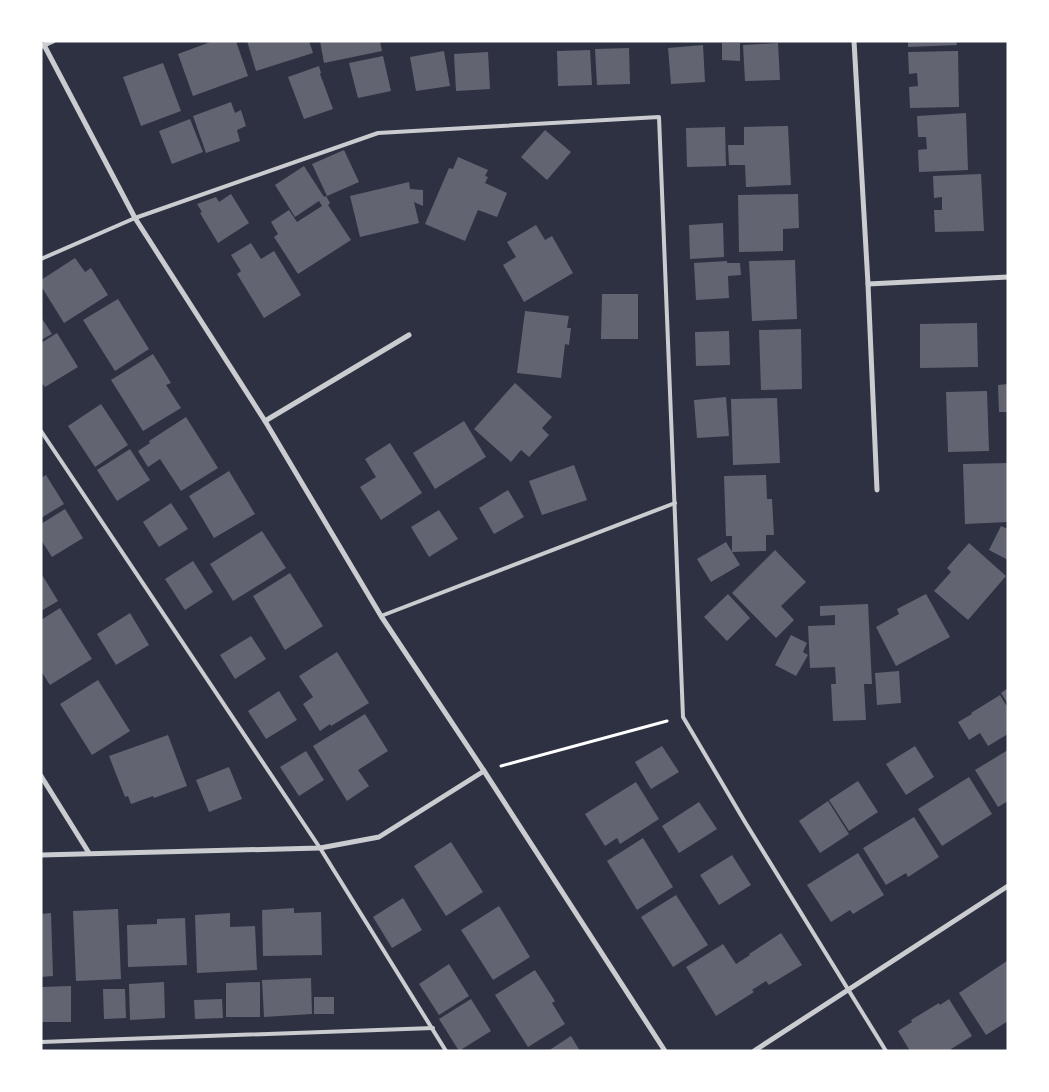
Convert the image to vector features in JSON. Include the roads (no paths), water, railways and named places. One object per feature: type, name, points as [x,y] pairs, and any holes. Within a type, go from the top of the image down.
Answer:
[{"type":"street","points":[[53,41],[42,45],[135,218],[264,421],[381,616],[484,771],[665,1051]]},
{"type":"street","points":[[854,41],[868,284],[877,490]]},
{"type":"street","points":[[868,284],[1008,277]]},
{"type":"street","points":[[264,421],[409,335]]},
{"type":"street","points":[[41,855],[320,848],[379,837],[484,771]]},
{"type":"street","points":[[41,776],[89,853]]},
{"type":"street","points":[[754,1051],[1008,886]]},
{"type":"lane","points":[[41,259],[135,218],[378,133],[659,117],[683,717],[745,822],[886,1051]]},
{"type":"lane","points":[[41,431],[320,848],[446,1051]]},
{"type":"lane","points":[[381,616],[675,503]]},
{"type":"lane","points":[[41,1042],[433,1028]]}]
